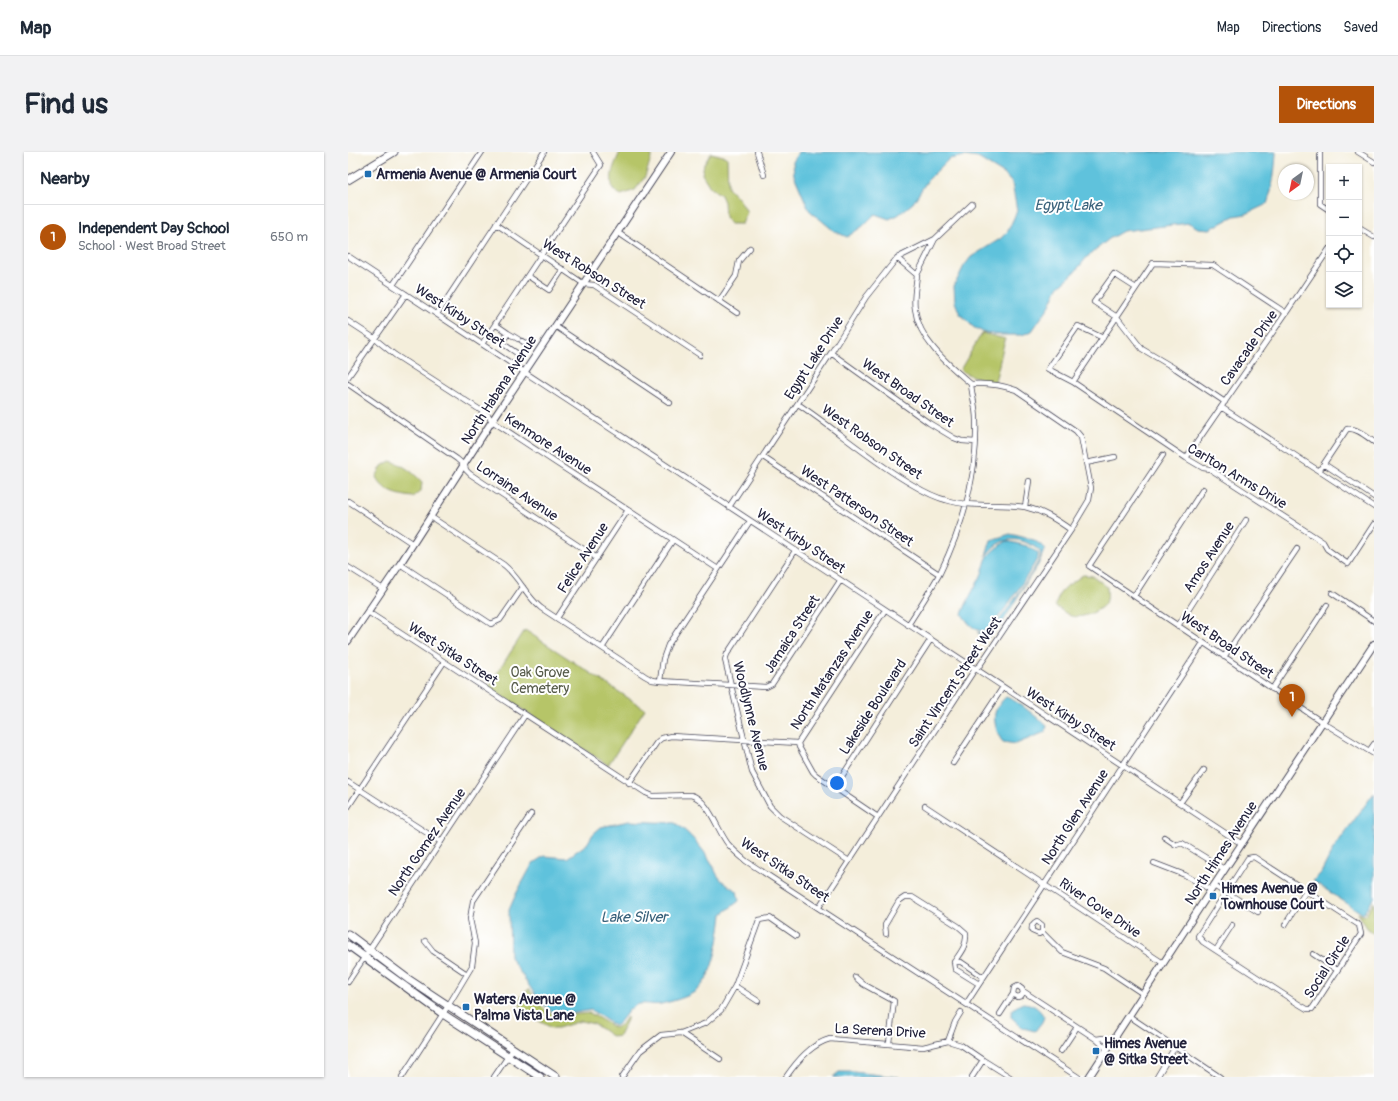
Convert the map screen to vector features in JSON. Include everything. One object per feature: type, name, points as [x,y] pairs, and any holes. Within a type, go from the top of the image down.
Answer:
[{"type":"main road","points":[[348,180],[394,152]]},
{"type":"main road","points":[[348,934],[408,979],[556,1077]]},
{"type":"main road","points":[[348,945],[443,1014],[540,1077]]},
{"type":"street","points":[[393,285],[482,152]]},
{"type":"street","points":[[437,314],[544,152]]},
{"type":"street","points":[[482,344],[601,165],[593,152]]},
{"type":"street","name":"North Habana Avenue","points":[[348,641],[671,152]]},
{"type":"street","points":[[757,152],[764,175]]},
{"type":"street","points":[[1320,152],[1320,204],[1326,208]]},
{"type":"street","points":[[1358,152],[1374,162]]},
{"type":"street","name":"Egypt Lake Drive","points":[[729,507],[832,353],[866,297],[897,258],[935,238],[972,204]]},
{"type":"street","name":"West Robson Street","points":[[496,224],[584,284],[594,285],[700,355]]},
{"type":"street","points":[[1362,230],[1374,238]]},
{"type":"street","points":[[617,232],[737,313]]},
{"type":"street","name":"Egypt Lake Drive","points":[[917,275],[935,238]]},
{"type":"street","points":[[719,301],[736,276],[739,261],[750,248]]},
{"type":"street","name":"Cavacade Drive","points":[[1186,458],[1326,253]]},
{"type":"street","name":"West Kirby Street","points":[[348,256],[1242,844]]},
{"type":"street","points":[[897,258],[917,275],[914,308],[922,332],[942,358],[971,384],[976,420],[976,442],[966,504],[950,550],[939,574],[908,625]]},
{"type":"street","points":[[1073,382],[1153,263],[1213,265],[1286,313]]},
{"type":"street","points":[[528,276],[549,290],[562,269]]},
{"type":"street","points":[[1136,288],[1114,274],[1094,302],[1117,317],[1142,349],[1225,402]]},
{"type":"street","points":[[348,377],[406,294]]},
{"type":"street","name":"Kenmore Avenue","points":[[348,321],[374,338],[395,355],[488,415],[492,421],[718,569]]},
{"type":"street","points":[[495,324],[528,345],[521,356],[502,343],[508,333]]},
{"type":"street","points":[[555,326],[670,403]]},
{"type":"street","name":"Carlton Arms Drive","points":[[1103,338],[1078,326],[1048,369],[1073,382],[1186,458],[1203,468],[1210,469],[1323,542],[1327,549],[1348,564],[1374,524]]},
{"type":"street","name":"West Broad Street","points":[[832,353],[929,424],[954,438],[962,441],[976,442]]},
{"type":"street","name":"Saint Vincent Street West","points":[[819,907],[975,669],[980,665],[1090,500],[1091,488],[1081,437],[1076,430],[1012,388],[982,383],[971,384]]},
{"type":"street","name":"Lorraine Avenue","points":[[348,384],[465,466],[466,470],[470,474],[597,558]]},
{"type":"street","name":"West Robson Street","points":[[798,404],[874,460],[906,481],[939,498],[966,504],[1025,508],[1050,516],[1071,530]]},
{"type":"street","points":[[1221,407],[1374,507]]},
{"type":"street","points":[[1318,471],[1347,429],[1355,429],[1374,442]]},
{"type":"street","name":"West Broad Street","points":[[1163,455],[1089,566],[1322,722],[1374,754]]},
{"type":"street","name":"West Patterson Street","points":[[763,457],[939,574]]},
{"type":"street","points":[[1086,463],[1115,457]]},
{"type":"street","points":[[1324,464],[1374,497]]},
{"type":"street","points":[[1025,508],[1029,481]]},
{"type":"street","points":[[1134,596],[1203,489]]},
{"type":"street","points":[[348,501],[413,544]]},
{"type":"street","name":"Felice Avenue","points":[[557,618],[628,510]]},
{"type":"street","points":[[431,517],[504,565],[511,571],[534,602],[652,680],[732,685]]},
{"type":"street","name":"Amos Avenue","points":[[1178,626],[1246,520]]},
{"type":"street","points":[[660,681],[663,659],[668,645],[750,521]]},
{"type":"street","points":[[602,648],[673,540]]},
{"type":"street","points":[[1224,657],[1297,549]]},
{"type":"street","name":"Woodlynne Avenue","points":[[795,551],[727,654],[725,660],[752,772],[774,812],[849,861]]},
{"type":"street","points":[[400,564],[491,624],[500,620],[523,587]]},
{"type":"street","points":[[348,567],[382,589]]},
{"type":"street","name":"Jamaica Street","points":[[732,685],[766,687],[772,684],[840,581]]},
{"type":"street","points":[[1332,593],[1374,621]]},
{"type":"street","points":[[1272,689],[1327,605]]},
{"type":"street","name":"North Matanzas Avenue","points":[[798,743],[885,610]]},
{"type":"street","name":"West Sitka Street","points":[[368,612],[646,793],[653,796],[691,795],[696,797],[707,808],[728,844],[746,861],[819,907],[1078,1077]]},
{"type":"street","name":"Lakeside Boulevard","points":[[834,787],[930,640]]},
{"type":"street","name":"North Glen Avenue","points":[[966,1004],[1203,643]]},
{"type":"street","name":"North Himes Avenue","points":[[1089,1077],[1224,869],[1374,644]]},
{"type":"street","points":[[348,807],[444,662]]},
{"type":"street","points":[[953,763],[1003,687]]},
{"type":"street","name":"North Gomez Avenue","points":[[348,982],[525,715]]},
{"type":"street","points":[[630,783],[657,742],[662,738],[670,736],[798,743],[813,772],[878,816]]},
{"type":"street","points":[[1369,751],[1374,744]]},
{"type":"street","points":[[1180,803],[1204,770]]},
{"type":"street","points":[[348,782],[441,842]]},
{"type":"street","name":"River Cove Drive","points":[[925,806],[1163,963]]},
{"type":"street","points":[[402,1077],[472,966],[475,943],[470,918],[474,901],[531,814]]},
{"type":"street","points":[[1164,837],[1176,845],[1182,843],[1224,869]]},
{"type":"street","name":"Social Circle","points":[[1254,857],[1359,925],[1361,934],[1312,1009],[1307,1009],[1204,942],[1198,936],[1226,892],[1248,858],[1254,857]]},
{"type":"street","points":[[1154,863],[1214,886],[1224,886],[1226,892],[1258,912]]},
{"type":"street","points":[[1285,925],[1306,891]]},
{"type":"street","points":[[886,934],[885,925],[900,901],[906,897],[912,897],[966,933],[967,940],[965,946],[954,962],[955,969],[979,984]]},
{"type":"street","points":[[622,1077],[640,1051],[661,1035],[681,1033],[706,1023],[722,1010],[735,986],[759,920],[770,918],[796,936]]},
{"type":"street","points":[[1216,950],[1232,925]]},
{"type":"street","points":[[1042,932],[1062,952],[1104,968],[1143,994]]},
{"type":"street","points":[[425,941],[433,951],[468,974]]},
{"type":"street","points":[[1313,954],[1337,970]]},
{"type":"street","points":[[954,962],[961,962],[984,977]]},
{"type":"street","points":[[855,977],[863,984],[894,1001],[889,1043]]},
{"type":"street","points":[[735,986],[758,1001]]},
{"type":"street","points":[[1000,1014],[1013,994],[1012,990],[1015,987],[1020,987],[1023,991],[1096,1039],[1107,1049]]},
{"type":"street","points":[[1013,994],[1019,997],[1023,991]]},
{"type":"street","points":[[961,1012],[955,1022],[948,1041],[961,1045],[1010,1077]]},
{"type":"street","points":[[1129,1016],[1220,1077]]},
{"type":"street","points":[[1062,1051],[1076,1027]]},
{"type":"street","points":[[681,1033],[720,1059]]},
{"type":"street","points":[[1096,1039],[1103,1038],[1112,1041]]},
{"type":"street","name":"La Serena Drive","points":[[786,1077],[796,1062],[820,1041],[830,1039],[923,1047],[948,1041]]},
{"type":"street","points":[[1157,1077],[1175,1047]]},
{"type":"street","points":[[494,1077],[513,1049]]},
{"type":"street","points":[[972,1077],[983,1060]]},
{"type":"green space","points":[[620,152],[653,152],[645,177],[635,190],[621,195],[613,190],[612,184],[613,170]]},
{"type":"green space","points":[[711,153],[727,157],[728,187],[740,200],[747,212],[742,224],[730,224],[725,217],[724,202],[721,195],[710,187],[702,174],[704,164]]},
{"type":"green space","points":[[982,333],[1005,339],[995,382],[972,376],[960,370]]},
{"type":"green space","points":[[390,461],[403,466],[419,479],[422,482],[421,491],[413,497],[396,494],[383,486],[376,477],[382,466]]},
{"type":"green space","points":[[1083,575],[1093,576],[1107,587],[1107,600],[1105,604],[1097,611],[1076,617],[1071,616],[1055,606],[1060,593]]},
{"type":"green space","name":"Oak Grove Cemetery","points":[[525,630],[645,709],[608,765],[488,687]]},
{"type":"green space","points":[[1374,902],[1374,934],[1367,928],[1358,913],[1364,916]]},
{"type":"green space","points":[[529,989],[537,1003],[547,1012],[552,1014],[569,1015],[590,1013],[615,1028],[622,1024],[627,1017],[627,1020],[619,1036],[613,1037],[594,1024],[581,1021],[558,1028],[552,1028],[530,1016],[521,1007],[520,997]]},
{"type":"water","name":"Egypt Lake","points":[[798,152],[1276,153],[1271,191],[1267,204],[1246,214],[1234,216],[1210,229],[1198,228],[1189,223],[1123,231],[1109,239],[1087,257],[1074,273],[1058,287],[1050,305],[1032,331],[1022,335],[1002,335],[985,333],[973,327],[960,314],[955,302],[954,286],[964,266],[971,257],[1000,239],[1008,231],[1017,211],[1012,183],[1004,174],[978,158],[965,156],[949,159],[927,181],[913,203],[898,215],[889,219],[875,214],[863,226],[847,237],[834,231],[809,210],[794,175],[793,162]]},
{"type":"water","points":[[1010,534],[1034,540],[1045,548],[1038,565],[1001,625],[986,639],[977,632],[987,633],[994,627],[1025,584],[1040,557],[1040,551],[1026,542],[1019,540],[1005,541],[998,544],[986,556],[991,540]]},
{"type":"water","points":[[1007,541],[1027,546],[1038,553],[1038,557],[1004,610],[988,628],[980,631],[971,625],[962,614],[981,576],[986,560],[995,549]]},
{"type":"water","points":[[1006,697],[1022,706],[1047,726],[1045,732],[1016,744],[1003,742],[997,731],[995,713]]},
{"type":"water","points":[[1374,793],[1374,898],[1363,914],[1313,881],[1321,873],[1333,849]]},
{"type":"water","name":"Lake Silver","points":[[629,821],[675,823],[680,826],[690,835],[704,852],[720,878],[727,885],[737,891],[739,901],[722,914],[720,933],[712,966],[702,985],[696,991],[675,1000],[658,1004],[640,1004],[634,1006],[615,1026],[591,1010],[575,1013],[551,1011],[538,999],[510,957],[509,910],[533,863],[544,856],[567,858],[587,844],[593,834],[601,827]]},
{"type":"water","points":[[1023,1003],[1036,1007],[1044,1017],[1035,1031],[1023,1028],[1011,1017],[1013,1010]]},
{"type":"water","points":[[839,1072],[853,1072],[899,1077],[833,1077]]},
{"type":"place","name":"Armenia Avenue @ Armenia Court","points":[[368,174]]},
{"type":"place","name":"Independent Day School","points":[[1292,717]]},
{"type":"place","name":"Himes Avenue @ Townhouse Court","points":[[1213,896]]},
{"type":"place","name":"Waters Avenue @ Palma Vista Lane","points":[[466,1007]]},
{"type":"place","name":"Himes Avenue @ Sitka Street","points":[[1096,1051]]}]
